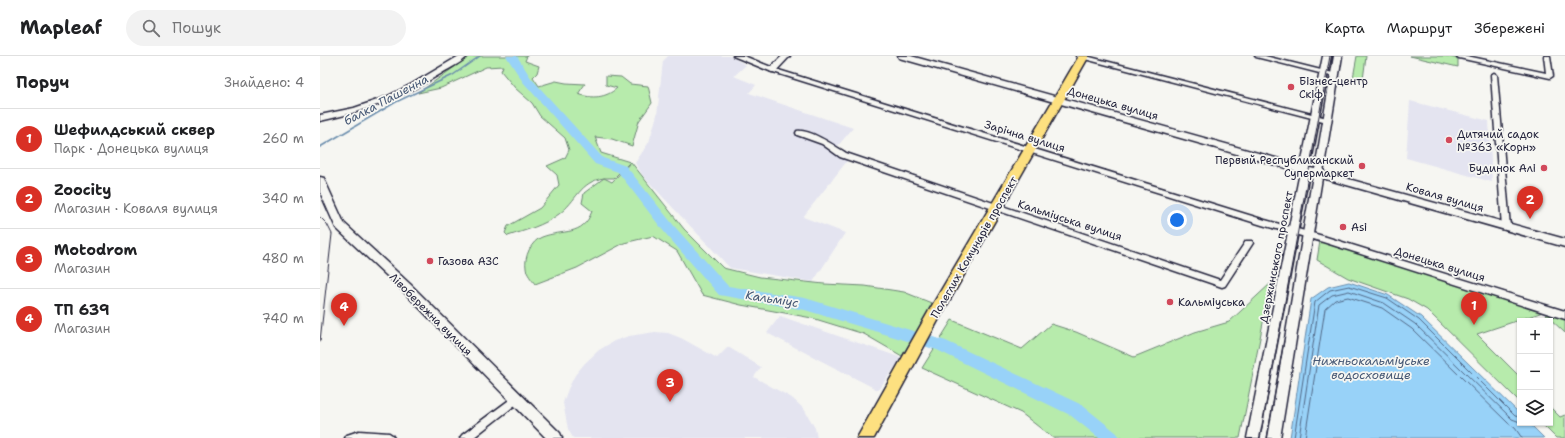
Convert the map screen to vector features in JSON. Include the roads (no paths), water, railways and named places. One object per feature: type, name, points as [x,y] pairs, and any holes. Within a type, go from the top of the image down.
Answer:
[{"type":"main road","name":"Полеглих Комунарів проспект","points":[[865,438],[935,313],[1031,150],[1082,56]]},
{"type":"main road","name":"Лівобережна вулиця","points":[[320,181],[340,225],[406,287],[555,438]]},
{"type":"street","points":[[320,118],[362,108],[388,99],[420,83],[464,56]]},
{"type":"street","name":"Зарічна вулиця","points":[[737,56],[772,70],[1265,224],[1308,235]]},
{"type":"street","points":[[772,70],[786,56]]},
{"type":"street","name":"Донецька вулиця","points":[[902,56],[1318,173]]},
{"type":"street","points":[[1082,56],[1327,120]]},
{"type":"street","points":[[1258,56],[1335,75]]},
{"type":"street","name":"Дзержинського проспект","points":[[1253,438],[1327,56]]},
{"type":"street","points":[[1274,438],[1338,56]]},
{"type":"street","points":[[1459,56],[1550,76],[1547,56]]},
{"type":"street","points":[[1494,74],[1506,226]]},
{"type":"street","name":"Кальміуська вулиця","points":[[799,133],[824,142],[843,155],[997,208],[1128,250],[1222,284],[1249,243]]},
{"type":"street","name":"Коваля вулиця","points":[[1318,173],[1565,243]]},
{"type":"street","name":"Донецька вулиця","points":[[1308,235],[1565,314]]},
{"type":"street","points":[[465,438],[516,400]]},
{"type":"street","points":[[350,438],[359,436],[389,438]]},
{"type":"water","name":"Нижньокальміуське водосховище","points":[[1349,282],[1388,295],[1421,317],[1517,411],[1517,426],[1532,426],[1544,438],[1290,438],[1311,299],[1328,287]]},
{"type":"waterway","name":"балка Пашенна","points":[[320,147],[396,102],[453,75],[480,56]]},
{"type":"waterway","name":"Кальміус","points":[[511,56],[527,80],[599,161],[622,169],[670,230],[724,291],[805,304],[941,345],[1076,410],[1111,438]]},
{"type":"tram line","points":[[1260,438],[1330,56]]},
{"type":"tram line","points":[[320,217],[327,224],[332,234],[320,341]]},
{"type":"tram line","points":[[1267,438],[1284,341]]},
{"type":"place","name":"Бізнес-центр Скіф","points":[[1291,87]]},
{"type":"place","name":"Дитячий садок №363 «Корн»","points":[[1449,140]]},
{"type":"place","name":"Первый Республиканский Супермаркет","points":[[1362,166]]},
{"type":"place","name":"Будинок Алі","points":[[1544,168]]},
{"type":"place","name":"Zoocity","points":[[1530,219]]},
{"type":"place","name":"Asi","points":[[1343,227]]},
{"type":"place","name":"Газова АЗС","points":[[430,261]]},
{"type":"place","name":"Кальміуська","points":[[1170,302]]},
{"type":"place","name":"Шефилдський сквер","points":[[1474,325]]},
{"type":"place","name":"ТП 639","points":[[344,326]]},
{"type":"place","name":"Motodrom","points":[[670,402]]}]
